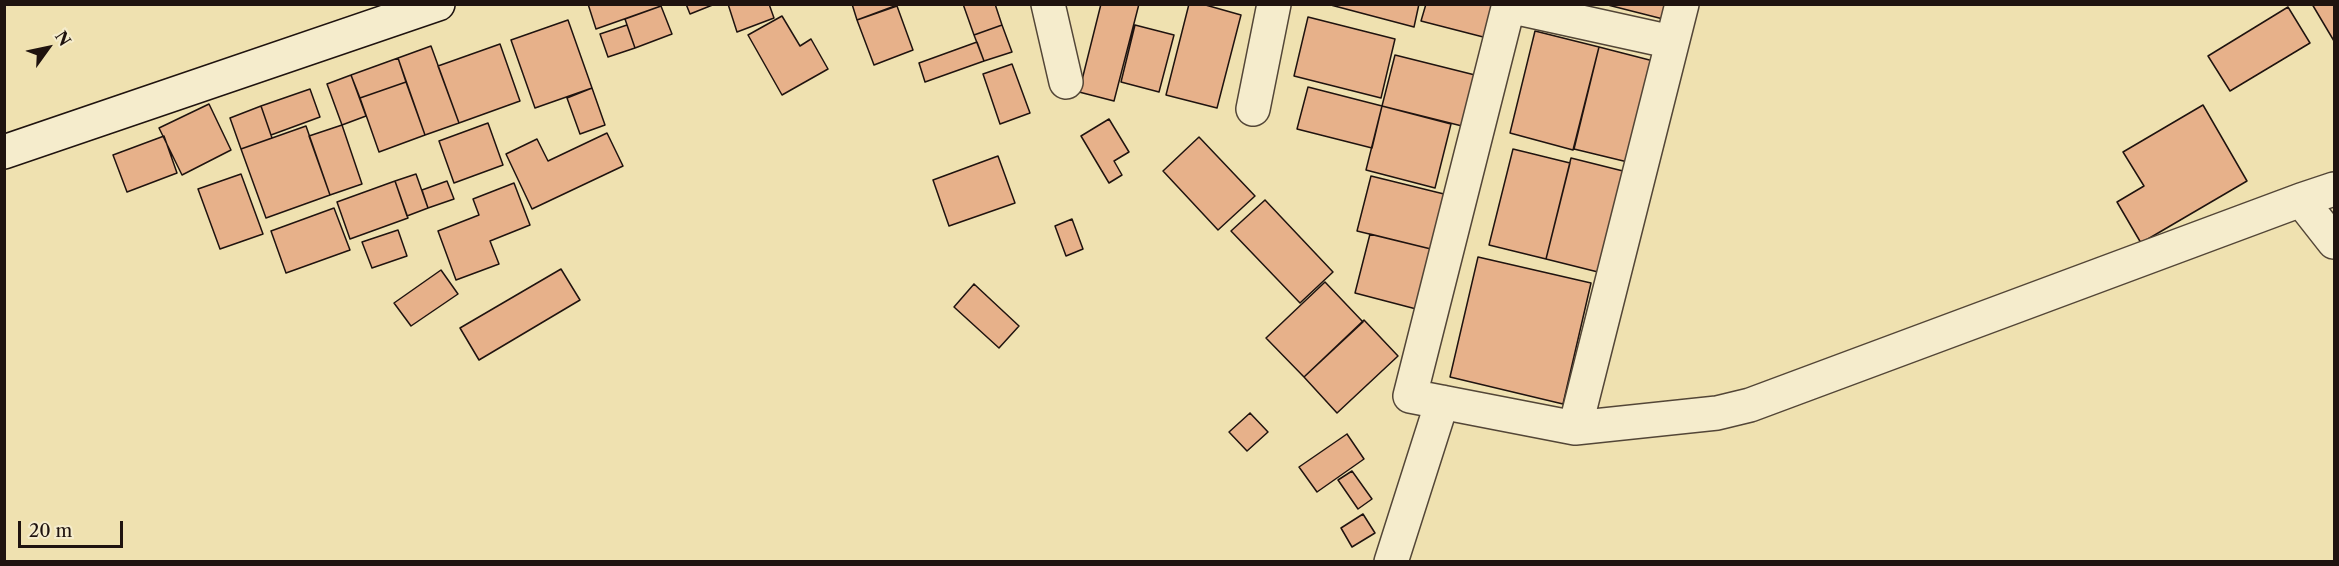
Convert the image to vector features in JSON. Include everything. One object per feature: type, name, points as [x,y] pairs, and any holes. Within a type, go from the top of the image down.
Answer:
[{"type":"street","points":[[4,152],[438,4]]},
{"type":"street","points":[[1048,4],[1066,82]]},
{"type":"street","points":[[1253,108],[1275,4]]},
{"type":"street","points":[[1575,428],[1682,4]]},
{"type":"street","points":[[1672,42],[1509,5],[1410,396],[1575,428],[1718,413],[1750,405],[2334,189]]},
{"type":"street","points":[[2301,200],[2334,242]]},
{"type":"street","points":[[1391,561],[1442,402]]},
{"type":"building","points":[[588,4],[661,4],[661,6],[596,29]]},
{"type":"building","points":[[686,4],[715,4],[690,14]]},
{"type":"building","points":[[728,4],[769,4],[774,18],[737,32]]},
{"type":"building","points":[[852,4],[900,4],[857,20]]},
{"type":"building","points":[[963,4],[995,4],[1002,25],[974,35]]},
{"type":"building","points":[[1101,4],[1139,4],[1114,101],[1079,92]]},
{"type":"building","points":[[1189,4],[1202,4],[1241,15],[1217,108],[1166,95]]},
{"type":"building","points":[[1327,4],[1419,4],[1414,27]]},
{"type":"building","points":[[1426,4],[1499,4],[1491,39],[1421,21]]},
{"type":"building","points":[[1604,4],[1671,4],[1667,20]]},
{"type":"building","points":[[2312,4],[2334,4],[2334,41]]},
{"type":"building","points":[[661,6],[672,34],[635,48],[625,19]]},
{"type":"building","points":[[897,6],[913,50],[874,65],[857,20]]},
{"type":"building","points":[[2288,7],[2310,43],[2230,91],[2208,56]]},
{"type":"building","points":[[782,16],[800,46],[811,39],[828,69],[782,95],[748,35]]},
{"type":"building","points":[[1308,17],[1395,39],[1381,98],[1294,76]]},
{"type":"building","points":[[568,20],[592,88],[535,108],[511,40]]},
{"type":"building","points":[[627,25],[635,48],[608,57],[600,34]]},
{"type":"building","points":[[1002,25],[1012,52],[984,61],[974,35]]},
{"type":"building","points":[[1135,25],[1174,35],[1159,92],[1121,82]]},
{"type":"building","points":[[1535,31],[1599,47],[1573,150],[1510,133]]},
{"type":"building","points":[[977,42],[984,61],[925,82],[919,63]]},
{"type":"building","points":[[500,44],[520,101],[459,123],[438,66]]},
{"type":"building","points":[[431,46],[459,123],[425,135],[398,58]]},
{"type":"building","points":[[1599,47],[1665,64],[1640,165],[1574,149]]},
{"type":"building","points":[[1395,55],[1483,77],[1470,128],[1382,106]]},
{"type":"building","points":[[398,58],[406,82],[360,98],[351,75]]},
{"type":"building","points":[[1012,64],[1030,113],[1000,124],[983,74]]},
{"type":"building","points":[[351,75],[366,116],[342,125],[327,84]]},
{"type":"building","points":[[406,82],[425,135],[379,152],[360,98]]},
{"type":"building","points":[[1308,87],[1382,106],[1372,148],[1297,129]]},
{"type":"building","points":[[592,88],[605,125],[580,134],[567,98]]},
{"type":"building","points":[[310,89],[320,117],[271,135],[261,106]]},
{"type":"building","points":[[209,104],[231,150],[182,175],[159,128]]},
{"type":"building","points":[[2203,105],[2247,181],[2141,243],[2117,202],[2144,186],[2123,152]]},
{"type":"building","points":[[261,106],[272,138],[241,149],[230,118]]},
{"type":"building","points":[[1382,106],[1451,124],[1435,188],[1366,170]]},
{"type":"building","points":[[1109,119],[1129,152],[1114,161],[1122,175],[1109,183],[1081,136]]},
{"type":"building","points":[[488,123],[503,165],[454,183],[439,141]]},
{"type":"building","points":[[342,125],[362,184],[330,195],[309,136]]},
{"type":"building","points":[[306,126],[330,195],[266,218],[241,149]]},
{"type":"building","points":[[607,133],[623,166],[532,209],[506,154],[537,139],[548,161]]},
{"type":"building","points":[[164,136],[177,173],[127,192],[113,155]]},
{"type":"building","points":[[1199,137],[1255,196],[1218,230],[1163,171]]},
{"type":"building","points":[[1513,149],[1570,163],[1546,259],[1489,245]]},
{"type":"building","points":[[998,156],[1015,203],[949,226],[933,180]]},
{"type":"building","points":[[1571,158],[1631,173],[1606,274],[1546,259]]},
{"type":"building","points":[[241,174],[263,234],[220,249],[198,189]]},
{"type":"building","points":[[416,174],[428,208],[407,216],[395,181]]},
{"type":"building","points":[[1371,176],[1448,195],[1435,250],[1357,231]]},
{"type":"building","points":[[395,181],[408,218],[350,239],[337,202]]},
{"type":"building","points":[[447,181],[454,199],[428,208],[422,190]]},
{"type":"building","points":[[514,183],[530,225],[490,241],[499,264],[456,280],[438,231],[479,215],[473,199]]},
{"type":"building","points":[[1265,200],[1333,272],[1300,303],[1231,231]]},
{"type":"building","points":[[334,208],[350,250],[286,273],[271,231]]},
{"type":"building","points":[[1072,219],[1083,249],[1066,256],[1055,226]]},
{"type":"building","points":[[398,230],[407,256],[372,268],[362,242]]},
{"type":"building","points":[[1370,234],[1435,250],[1420,310],[1355,293]]},
{"type":"building","points":[[1478,257],[1591,283],[1563,404],[1450,377]]},
{"type":"building","points":[[561,269],[580,300],[479,360],[460,328]]},
{"type":"building","points":[[441,270],[458,294],[411,326],[394,303]]},
{"type":"building","points":[[1325,282],[1363,322],[1304,377],[1266,338]]},
{"type":"building","points":[[974,284],[1019,326],[999,348],[954,307]]},
{"type":"building","points":[[1364,320],[1398,356],[1337,413],[1304,377]]},
{"type":"building","points":[[1250,413],[1268,432],[1247,451],[1229,432]]},
{"type":"building","points":[[1347,434],[1364,459],[1317,492],[1299,467]]},
{"type":"building","points":[[1352,471],[1372,499],[1358,509],[1338,480]]},
{"type":"building","points":[[1363,514],[1375,533],[1352,547],[1341,528]]}]
